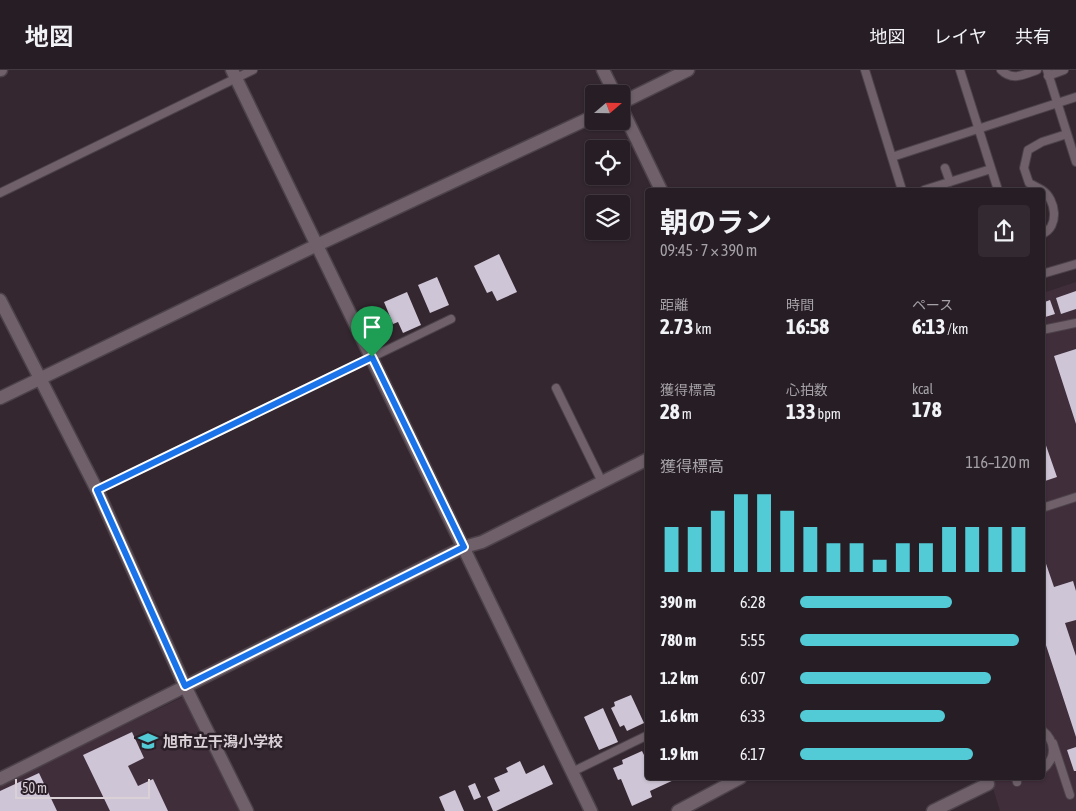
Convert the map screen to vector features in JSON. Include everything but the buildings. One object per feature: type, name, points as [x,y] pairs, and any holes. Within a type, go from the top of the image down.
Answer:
[{"type":"street","points":[[602,70],[610,85]]},
{"type":"street","points":[[630,99],[688,70]]},
{"type":"street","points":[[234,74],[591,811]]},
{"type":"street","points":[[0,398],[317,245],[585,120]]},
{"type":"street","points":[[630,126],[660,188]]},
{"type":"street","points":[[0,300],[97,490],[185,686],[247,811]]},
{"type":"street","points":[[0,779],[464,547],[482,542],[645,460]]},
{"type":"street","points":[[678,811],[736,780]]},
{"type":"street","points":[[933,811],[988,784]]},
{"type":"lane","points":[[0,193],[234,74],[253,70]]},
{"type":"lane","points":[[865,70],[901,188]]},
{"type":"lane","points":[[960,70],[997,188]]},
{"type":"lane","points":[[1001,70],[1006,74],[1016,77],[1036,70]]},
{"type":"lane","points":[[1064,70],[1047,73],[1076,162]]},
{"type":"lane","points":[[892,157],[1076,97]]},
{"type":"lane","points":[[1038,188],[1029,183],[1024,168],[1028,150],[1042,142],[1067,134]]},
{"type":"lane","points":[[945,168],[950,182]]},
{"type":"lane","points":[[930,188],[991,168]]},
{"type":"lane","points":[[1045,192],[1054,205],[1054,220],[1045,233]]},
{"type":"lane","points":[[1045,273],[1076,264]]},
{"type":"lane","points":[[97,490],[451,319]]},
{"type":"lane","points":[[1045,329],[1076,323]]},
{"type":"lane","points":[[556,388],[602,482]]},
{"type":"lane","points":[[1045,507],[1076,497]]},
{"type":"lane","points":[[1045,733],[1053,743],[1070,795]]},
{"type":"lane","points":[[572,772],[645,736]]},
{"type":"lane","points":[[1045,767],[1052,759],[1053,743]]},
{"type":"shaded area","points":[[1076,282],[1076,811],[1000,811],[991,780],[1045,780],[1045,292]]},
{"type":"shaded area","name":"旭市立干潟小学校","points":[[183,697],[239,811],[0,811],[0,785]]},
{"type":"place","name":"旭市立干潟小学校","points":[[148,741]]},
{"type":"route","points":[[372,357],[464,547],[185,686],[97,490],[372,357]]}]
